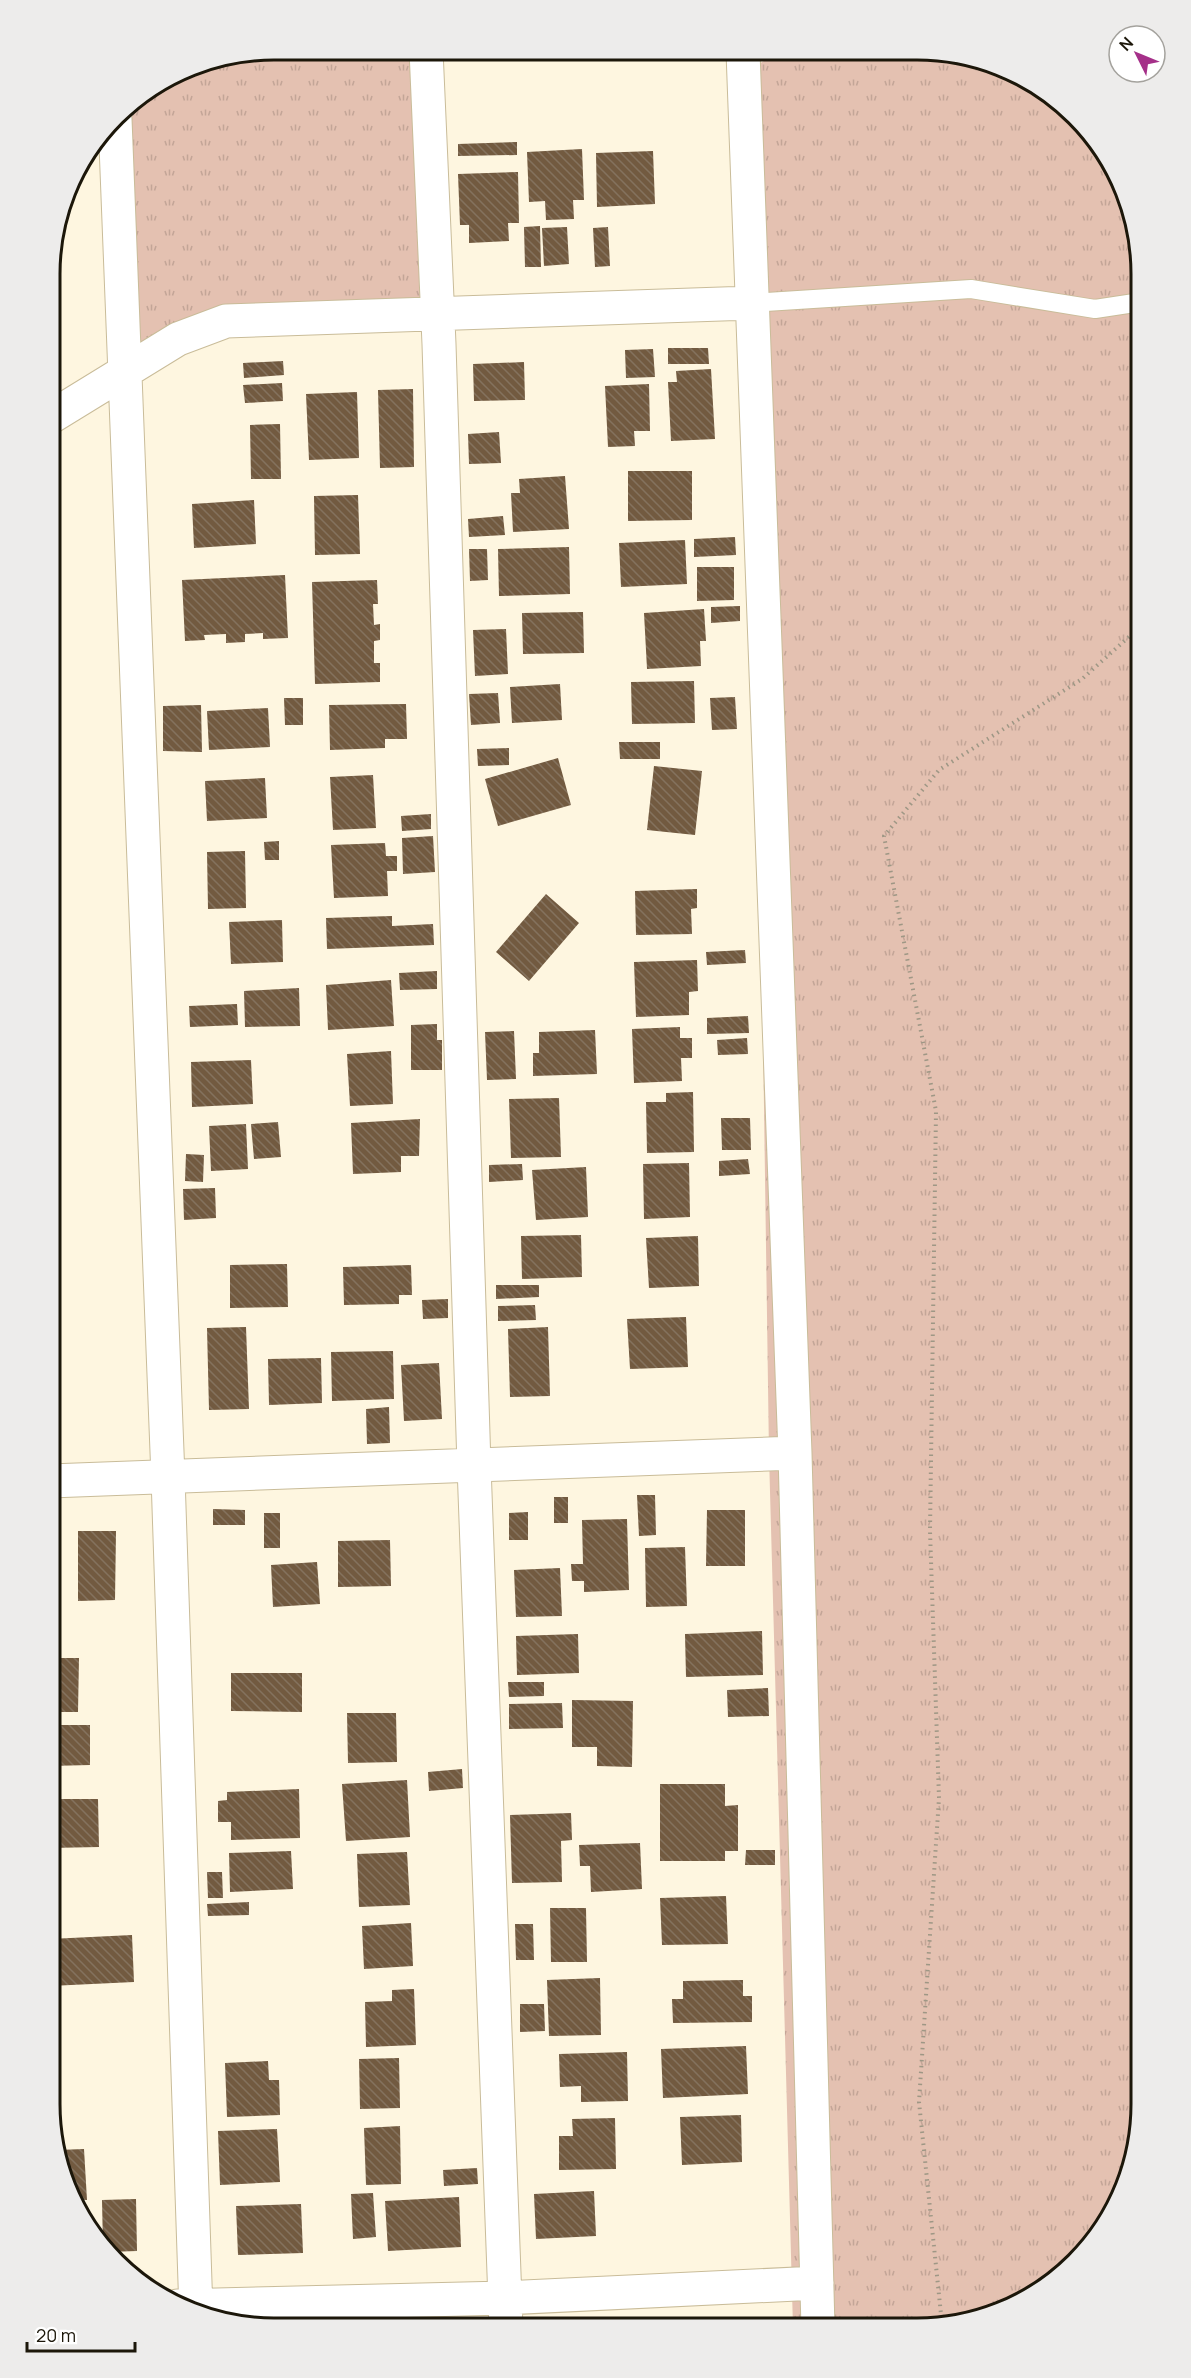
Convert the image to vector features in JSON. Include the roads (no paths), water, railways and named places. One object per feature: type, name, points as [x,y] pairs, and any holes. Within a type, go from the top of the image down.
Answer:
[{"type":"street","points":[[426,60],[438,313],[474,1466],[505,2312]]},
{"type":"street","points":[[743,60],[795,1453],[818,2318]]},
{"type":"street","points":[[116,130],[168,1477],[190,2301]]},
{"type":"street","points":[[60,411],[178,339],[226,321],[751,303]]},
{"type":"street","points":[[60,1481],[795,1453]]},
{"type":"street","points":[[209,2308],[505,2312],[817,2283]]},
{"type":"lane","points":[[751,303],[971,289],[1095,309],[1131,304]]}]
